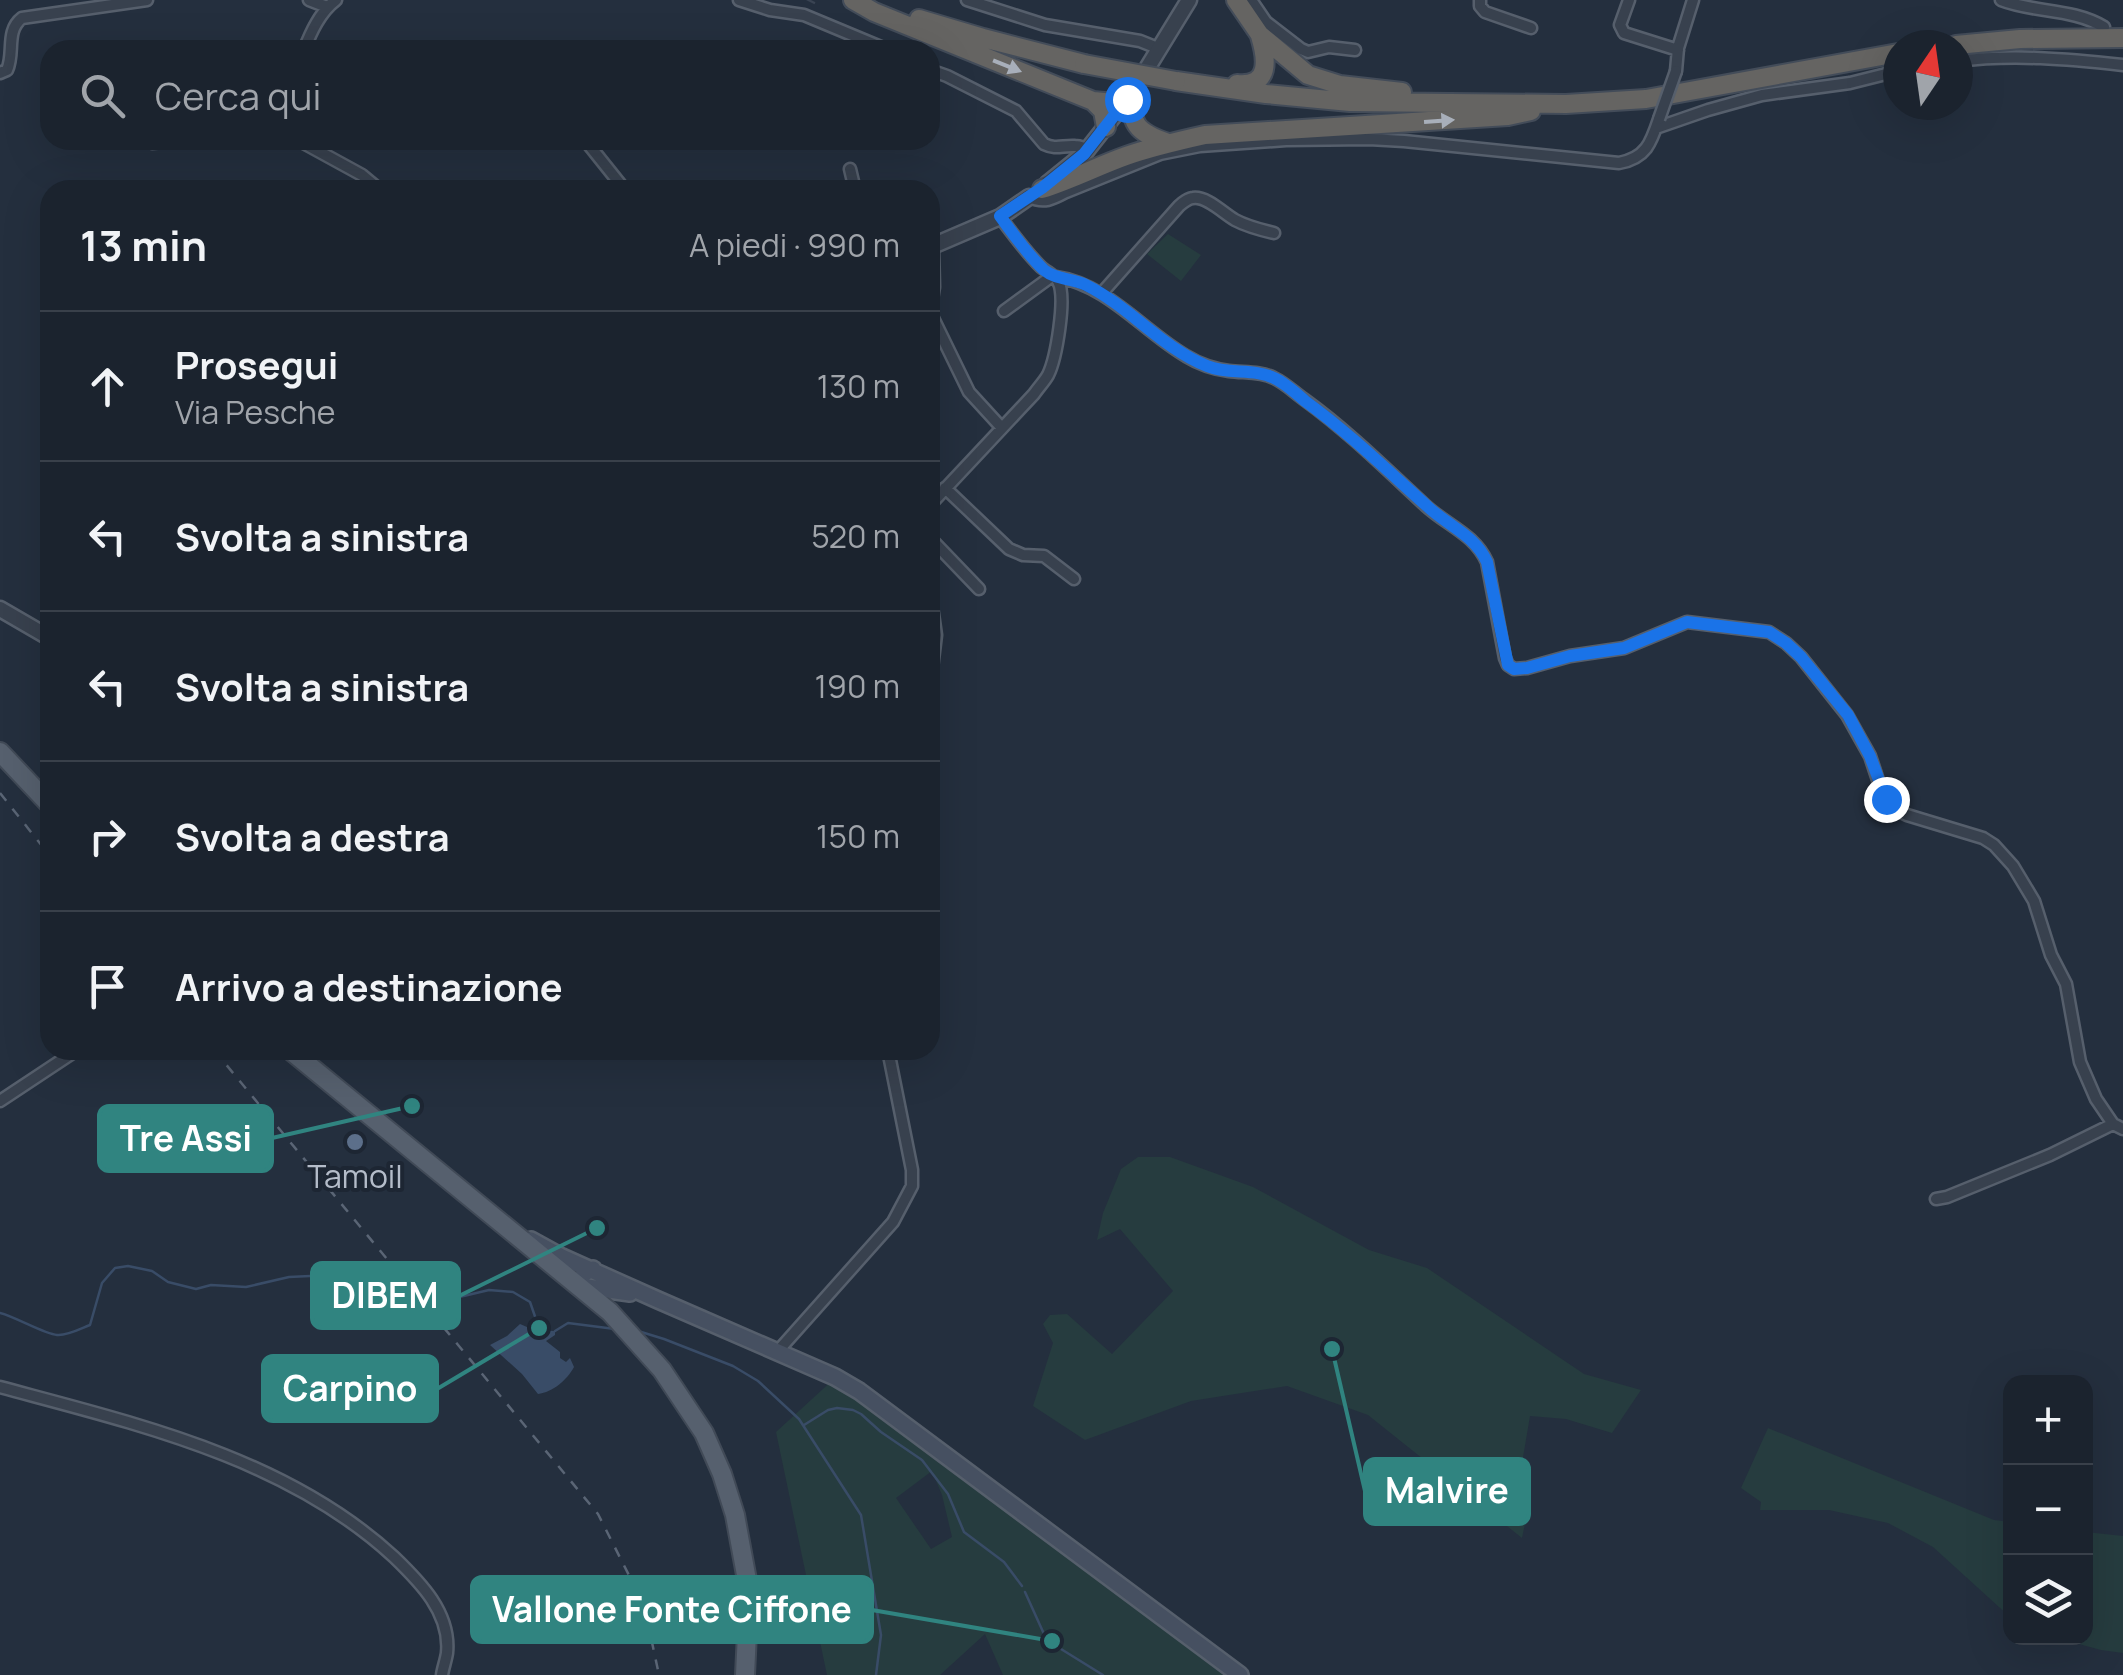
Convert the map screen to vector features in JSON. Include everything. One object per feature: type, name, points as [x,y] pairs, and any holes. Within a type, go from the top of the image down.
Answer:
[{"type":"highway","points":[[853,0],[1093,101],[1114,103],[1130,94],[1134,122],[1149,136],[1168,142]]},
{"type":"highway","points":[[867,0],[982,38],[1084,64],[1176,82],[1350,102],[1566,104],[1646,99],[1883,56]]},
{"type":"highway","points":[[1176,82],[1248,85],[1258,80],[1266,57],[1260,36],[1240,1]]},
{"type":"highway","points":[[1260,36],[1308,75],[1340,86],[1502,104]]},
{"type":"highway","points":[[1973,43],[2020,38],[2123,38]]},
{"type":"highway","points":[[1093,101],[1103,110],[1106,127]]},
{"type":"highway","points":[[1036,193],[1122,157],[1205,135],[1508,116],[1566,104]]},
{"type":"main road","points":[[0,752],[40,794]]},
{"type":"main road","points":[[302,1060],[580,1286],[610,1312],[662,1370],[704,1433],[735,1515],[748,1591],[746,1675]]},
{"type":"main road","points":[[492,1216],[539,1245],[836,1377],[1240,1675]]},
{"type":"main road","points":[[580,1286],[580,1278],[594,1270]]},
{"type":"main road","points":[[580,1286],[658,1300]]},
{"type":"main road","points":[[610,1312],[611,1295],[621,1291]]},
{"type":"street","points":[[0,73],[7,70],[12,33],[15,23],[22,18],[148,0]]},
{"type":"street","points":[[308,40],[332,3],[310,0]]},
{"type":"street","points":[[739,0],[804,15],[864,40]]},
{"type":"street","points":[[940,242],[1000,216],[1036,193],[1088,149],[1130,94],[1189,0]]},
{"type":"street","points":[[1480,0],[1485,12],[1531,28]]},
{"type":"street","points":[[1629,0],[1620,25],[1624,32],[1678,50]]},
{"type":"street","points":[[1036,193],[1043,201],[1052,200],[1160,154],[1200,146],[1286,140],[1369,139],[1619,163],[1637,158],[1658,123],[1676,71],[1692,0]]},
{"type":"street","points":[[2000,0],[2072,14],[2104,26]]},
{"type":"street","points":[[971,1],[1046,26],[1140,41],[1160,49]]},
{"type":"street","points":[[1240,1],[1308,52],[1329,48],[1355,50]]},
{"type":"street","points":[[804,15],[810,2]]},
{"type":"street","points":[[1973,61],[2064,58],[2123,65]]},
{"type":"street","points":[[940,74],[1016,111],[1049,147],[1088,149]]},
{"type":"street","points":[[1658,123],[1762,95],[1883,75]]},
{"type":"street","points":[[316,150],[368,180]]},
{"type":"street","points":[[594,150],[617,180]]},
{"type":"street","points":[[850,169],[852,180]]},
{"type":"street","points":[[1101,294],[1178,206],[1194,197],[1235,220],[1274,232]]},
{"type":"street","points":[[940,494],[1048,374],[1063,310],[1054,277],[1020,244],[1000,216]]},
{"type":"street","points":[[1004,311],[1054,277],[1082,283],[1187,357],[1212,368],[1257,372],[1275,378],[1354,439],[1430,510],[1481,549],[1487,562],[1505,658],[1514,669],[1624,648],[1687,622],[1769,632],[1801,657],[1848,715],[1866,746],[1880,789],[1891,807],[1907,816],[1983,838],[2012,866],[2034,900],[2051,955],[2066,984],[2080,1062],[2096,1099],[2118,1126],[1936,1199]]},
{"type":"street","points":[[940,332],[970,392],[1001,428]]},
{"type":"street","points":[[946,488],[1009,549],[1044,556],[1074,579]]},
{"type":"street","points":[[940,549],[979,590]]},
{"type":"street","points":[[0,609],[40,632]]},
{"type":"street","points":[[0,1101],[62,1060]]},
{"type":"street","points":[[778,1351],[893,1222],[912,1186],[890,1060]]},
{"type":"street","points":[[0,1387],[201,1447],[281,1478],[333,1509],[376,1540],[420,1582],[442,1616],[448,1650],[442,1675]]},
{"type":"green space","points":[[1168,234],[1201,255],[1181,281],[1147,254]]},
{"type":"green space","points":[[1138,1157],[1170,1157],[1253,1187],[1369,1250],[1427,1268],[1584,1374],[1641,1390],[1612,1433],[1566,1419],[1530,1416],[1522,1463],[1531,1495],[1522,1538],[1368,1415],[1287,1386],[1191,1401],[1085,1440],[1033,1406],[1053,1343],[1043,1324],[1050,1315],[1067,1314],[1112,1354],[1173,1291],[1120,1229],[1097,1240],[1121,1169]]},
{"type":"green space","points":[[835,1378],[844,1382],[851,1398],[859,1391],[1238,1675],[1003,1675],[985,1634],[940,1675],[827,1675],[776,1432]],"holes":[[[932,1471],[952,1537],[931,1549],[896,1498]]]},
{"type":"green space","points":[[1768,1428],[2003,1521],[2003,1611],[1933,1547],[1888,1523],[1829,1510],[1760,1510],[1761,1502],[1741,1488]]},
{"type":"green space","points":[[2093,1533],[2123,1536],[2123,1653],[2083,1645],[2093,1645]]},
{"type":"water","points":[[520,1324],[534,1330],[555,1331],[546,1341],[560,1352],[560,1358],[566,1362],[570,1358],[574,1367],[549,1391],[538,1394],[490,1345]]},
{"type":"waterway","points":[[0,1313],[51,1334],[74,1332],[90,1325],[102,1283],[115,1268],[128,1266],[196,1289],[211,1285],[246,1287],[289,1277],[331,1275],[366,1285],[391,1284],[426,1290],[451,1299],[489,1290],[513,1292],[530,1302],[539,1328],[548,1330]]},
{"type":"waterway","points":[[555,1331],[568,1323],[615,1329]]},
{"type":"waterway","points":[[638,1331],[733,1366],[758,1381],[799,1419],[861,1515],[881,1635],[876,1675]]},
{"type":"waterway","points":[[804,1425],[837,1408],[861,1414],[922,1460],[948,1494],[964,1532],[1004,1562],[1022,1586]]},
{"type":"waterway","points":[[1025,1592],[1044,1634],[1103,1675]]},
{"type":"railway","points":[[0,793],[40,843]]},
{"type":"railway","points":[[222,1060],[598,1514],[644,1605],[659,1675]]},
{"type":"place","name":"Tre Assi","points":[[412,1106]]},
{"type":"place","name":"Tamoil","points":[[355,1142]]},
{"type":"place","name":"DIBEM","points":[[597,1228]]},
{"type":"place","name":"Carpino","points":[[539,1328]]},
{"type":"place","name":"Malvire","points":[[1332,1349]]},
{"type":"place","name":"Vallone Fonte Ciffone","points":[[1052,1641]]},
{"type":"route","points":[[1127,99],[1084,154],[1000,216],[1041,267],[1052,276],[1082,283],[1101,294],[1187,357],[1212,368],[1257,372],[1275,378],[1330,418],[1430,510],[1481,549],[1487,562],[1505,658],[1514,669],[1624,648],[1687,622],[1769,632],[1801,657],[1848,715],[1870,756],[1886,799]]}]
